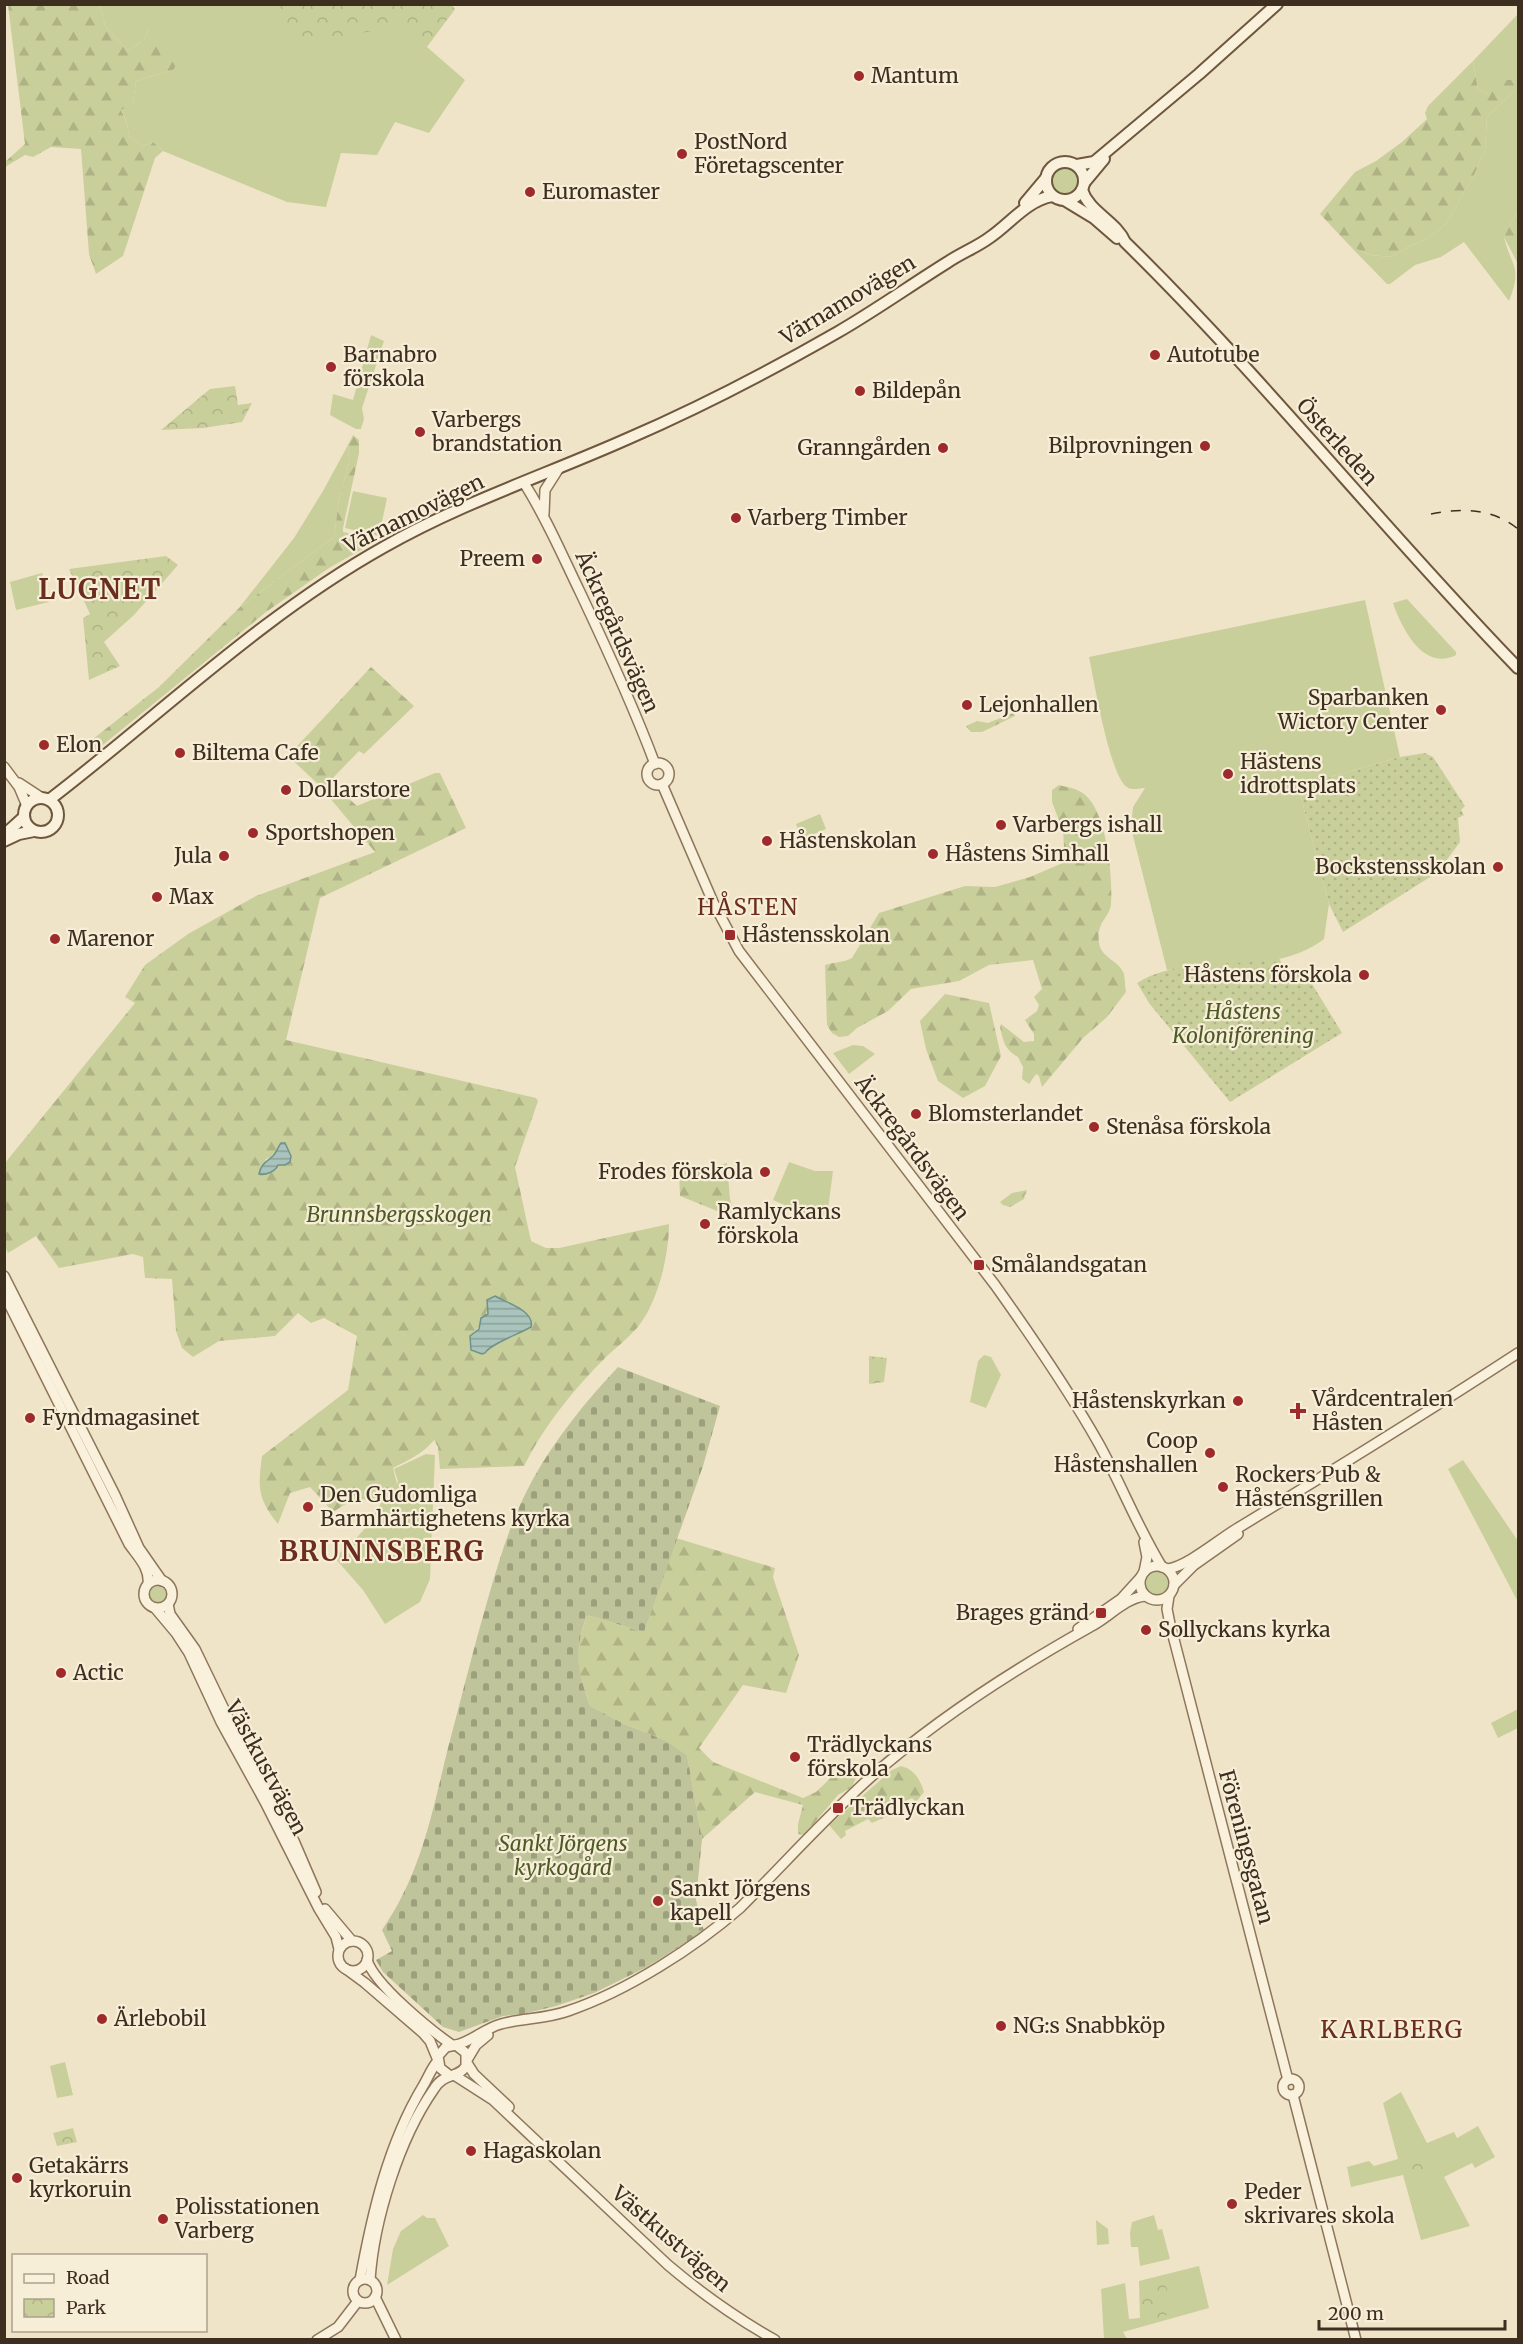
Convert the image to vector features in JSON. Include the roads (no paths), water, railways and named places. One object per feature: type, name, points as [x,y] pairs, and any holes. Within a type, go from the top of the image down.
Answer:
[{"type":"main road","name":"Värnamovägen","points":[[1238,38],[1271,4]]},
{"type":"main road","name":"Värnamovägen","points":[[1066,201],[1075,198],[1104,159],[1145,119],[1277,4]]},
{"type":"main road","name":"Värnamovägen","points":[[45,799],[90,767],[236,648],[317,588],[385,546],[418,529],[627,440],[726,392],[839,331],[977,244],[1016,212],[1046,178],[1048,171],[1055,164],[1064,161],[1077,165],[1094,162],[1122,136],[1145,119]]},
{"type":"main road","points":[[1077,165],[1083,173],[1083,187]]},
{"type":"main road","points":[[1046,178],[1046,188],[1052,196],[1066,201]]},
{"type":"main road","name":"Österleden","points":[[1083,187],[1086,200],[1121,232],[1125,242],[1208,326],[1412,555],[1518,668]]},
{"type":"main road","name":"Värnamovägen","points":[[977,244],[987,240],[1037,200],[1052,196]]},
{"type":"main road","name":"Österleden","points":[[1066,201],[1094,218],[1117,239],[1125,242]]},
{"type":"main road","name":"Värnamovägen","points":[[58,812],[70,790],[90,767]]},
{"type":"main road","points":[[4,835],[34,800],[45,799],[54,804],[58,812],[56,823],[51,829],[44,832],[19,834],[4,841]]},
{"type":"main road","points":[[26,811],[27,824],[34,831]]},
{"type":"street","points":[[544,517],[545,490],[559,468]]},
{"type":"street","name":"Äckregårdsvägen","points":[[524,483],[544,517],[628,696],[655,764]]},
{"type":"street","name":"Äckregårdsvägen","points":[[655,764],[664,765],[668,770],[668,778],[662,784],[654,784],[648,777],[648,770],[655,764]]},
{"type":"street","points":[[8,771],[29,791],[45,799]]},
{"type":"street","points":[[8,771],[26,811]]},
{"type":"street","name":"Äckregårdsvägen","points":[[662,784],[713,902],[739,951],[995,1286],[1033,1338],[1093,1434],[1123,1488],[1141,1531],[1147,1557],[1142,1574]]},
{"type":"street","points":[[4,1276],[115,1495],[139,1548],[162,1581],[172,1590],[172,1597],[162,1608],[155,1608],[144,1598],[149,1574],[129,1544],[4,1294]]},
{"type":"street","points":[[1064,1641],[1108,1617],[1132,1599],[1147,1597],[1160,1600],[1169,1596],[1174,1586],[1200,1560],[1282,1503],[1518,1353]]},
{"type":"street","points":[[360,2280],[372,2221],[397,2139],[409,2110],[443,2048],[500,2024],[567,2012],[609,1994],[678,1954],[740,1908],[847,1800],[904,1749],[958,1709],[1064,1641],[1121,1599],[1142,1574],[1154,1566],[1165,1568],[1184,1565],[1216,1541],[1282,1503]]},
{"type":"street","name":"Äckregårdsvägen","points":[[1141,1531],[1165,1568]]},
{"type":"street","points":[[1165,1568],[1173,1577],[1174,1586]]},
{"type":"street","points":[[1142,1574],[1140,1588],[1147,1597]]},
{"type":"street","points":[[148,1584],[155,1580],[162,1581]]},
{"type":"street","name":"Föreningsgatan","points":[[1169,1596],[1167,1609],[1170,1624],[1288,2080],[1293,2080],[1299,2085],[1293,2096],[1356,2340]]},
{"type":"street","name":"Föreningsgatan","points":[[1147,1597],[1161,1610],[1170,1624]]},
{"type":"street","name":"Västkustvägen","points":[[168,1604],[170,1614],[195,1649],[233,1728],[289,1831],[318,1896],[336,1924],[352,1941]]},
{"type":"street","name":"Västkustvägen","points":[[155,1608],[189,1653],[221,1722],[336,1937],[339,1949]]},
{"type":"street","points":[[452,2075],[441,2070],[430,2042],[423,2033],[346,1969],[338,1958],[339,1949],[347,1942],[352,1941],[364,1947],[367,1960],[376,1977],[435,2032],[464,2051],[467,2062]]},
{"type":"street","points":[[346,1969],[359,1970],[367,1960]]},
{"type":"street","points":[[396,2340],[377,2302],[376,2288],[370,2280],[376,2237],[401,2152],[415,2120],[434,2087],[462,2071],[476,2045],[485,2037],[522,2021]]},
{"type":"street","name":"Västkustvägen","points":[[467,2062],[474,2074],[508,2106],[552,2156]]},
{"type":"street","name":"Västkustvägen","points":[[452,2075],[493,2100],[668,2265],[725,2310],[775,2340]]},
{"type":"street","points":[[370,2280],[360,2280],[355,2284],[352,2292],[358,2301],[377,2302]]},
{"type":"street","points":[[317,2340],[338,2327],[358,2301]]},
{"type":"water","points":[[281,1143],[285,1143],[291,1156],[290,1162],[278,1165],[270,1172],[259,1174],[262,1165],[274,1155]]},
{"type":"water","points":[[495,1296],[525,1312],[531,1321],[531,1327],[482,1354],[471,1350],[470,1336],[479,1329],[481,1318],[488,1314],[487,1300]]},
{"type":"railway","points":[[1431,514],[1476,511],[1498,517],[1518,529]]},
{"type":"place","name":"Mantum","points":[[859,76]]},
{"type":"place","name":"PostNord Företagscenter","points":[[682,154]]},
{"type":"place","name":"Euromaster","points":[[530,192]]},
{"type":"place","name":"Autotube","points":[[1155,355]]},
{"type":"place","name":"Barnabro förskola","points":[[331,367]]},
{"type":"place","name":"Bildepån","points":[[860,391]]},
{"type":"place","name":"Varbergs brandstation","points":[[420,432]]},
{"type":"place","name":"Bilprovningen","points":[[1205,446]]},
{"type":"place","name":"Granngården","points":[[943,448]]},
{"type":"place","name":"Varberg Timber","points":[[736,518]]},
{"type":"place","name":"Preem","points":[[537,559]]},
{"type":"place","name":"Lejonhallen","points":[[967,705]]},
{"type":"place","name":"Sparbanken Wictory Center","points":[[1441,710]]},
{"type":"place","name":"Elon","points":[[44,745]]},
{"type":"place","name":"Biltema Cafe","points":[[180,753]]},
{"type":"place","name":"Hästens idrottsplats","points":[[1228,774]]},
{"type":"place","name":"Dollarstore","points":[[286,790]]},
{"type":"place","name":"Varbergs ishall","points":[[1001,825]]},
{"type":"place","name":"Sportshopen","points":[[253,833]]},
{"type":"place","name":"Håstenskolan","points":[[767,841]]},
{"type":"place","name":"Håstens Simhall","points":[[933,854]]},
{"type":"place","name":"Jula","points":[[224,856]]},
{"type":"place","name":"Bockstensskolan","points":[[1498,867]]},
{"type":"place","name":"Max","points":[[157,897]]},
{"type":"place","name":"Håstensskolan","points":[[730,935]]},
{"type":"place","name":"Marenor","points":[[55,939]]},
{"type":"place","name":"Håstens förskola","points":[[1364,975]]},
{"type":"place","name":"Blomsterlandet","points":[[916,1114]]},
{"type":"place","name":"Stenåsa förskola","points":[[1094,1127]]},
{"type":"place","name":"Frodes förskola","points":[[765,1172]]},
{"type":"place","name":"Ramlyckans förskola","points":[[705,1224]]},
{"type":"place","name":"Smålandsgatan","points":[[979,1265]]},
{"type":"place","name":"Håstenskyrkan","points":[[1238,1401]]},
{"type":"place","name":"Vårdcentralen Håsten","points":[[1298,1411]]},
{"type":"place","name":"Fyndmagasinet","points":[[30,1418]]},
{"type":"place","name":"Coop Håstenshallen","points":[[1210,1453]]},
{"type":"place","name":"Rockers Pub & Håstensgrillen","points":[[1223,1487]]},
{"type":"place","name":"Den Gudomliga Barmhärtighetens kyrka","points":[[308,1507]]},
{"type":"place","name":"Brages gränd","points":[[1101,1613]]},
{"type":"place","name":"Sollyckans kyrka","points":[[1146,1630]]},
{"type":"place","name":"Actic","points":[[61,1673]]},
{"type":"place","name":"Trädlyckans förskola","points":[[795,1757]]},
{"type":"place","name":"Trädlyckan","points":[[838,1808]]},
{"type":"place","name":"Sankt Jörgens kapell","points":[[658,1901]]},
{"type":"place","name":"Ärlebobil","points":[[102,2019]]},
{"type":"place","name":"NG:s Snabbköp","points":[[1001,2026]]},
{"type":"place","name":"Hagaskolan","points":[[471,2151]]},
{"type":"place","name":"Getakärrs kyrkoruin","points":[[17,2178]]},
{"type":"place","name":"Peder skrivares skola","points":[[1232,2204]]},
{"type":"place","name":"Polisstationen Varberg","points":[[163,2219]]},
{"type":"district","name":"LUGNET","points":[[100,590]]},
{"type":"district","name":"HÅSTEN","points":[[748,907]]},
{"type":"district","name":"BRUNNSBERG","points":[[382,1552]]},
{"type":"district","name":"KARLBERG","points":[[1392,2030]]},
{"type":"park label","name":"Håstens Koloniförening","points":[[1243,1024]]},
{"type":"park label","name":"Brunnsbergsskogen","points":[[399,1215]]},
{"type":"park label","name":"Sankt Jörgens kyrkogård","points":[[563,1856]]}]
